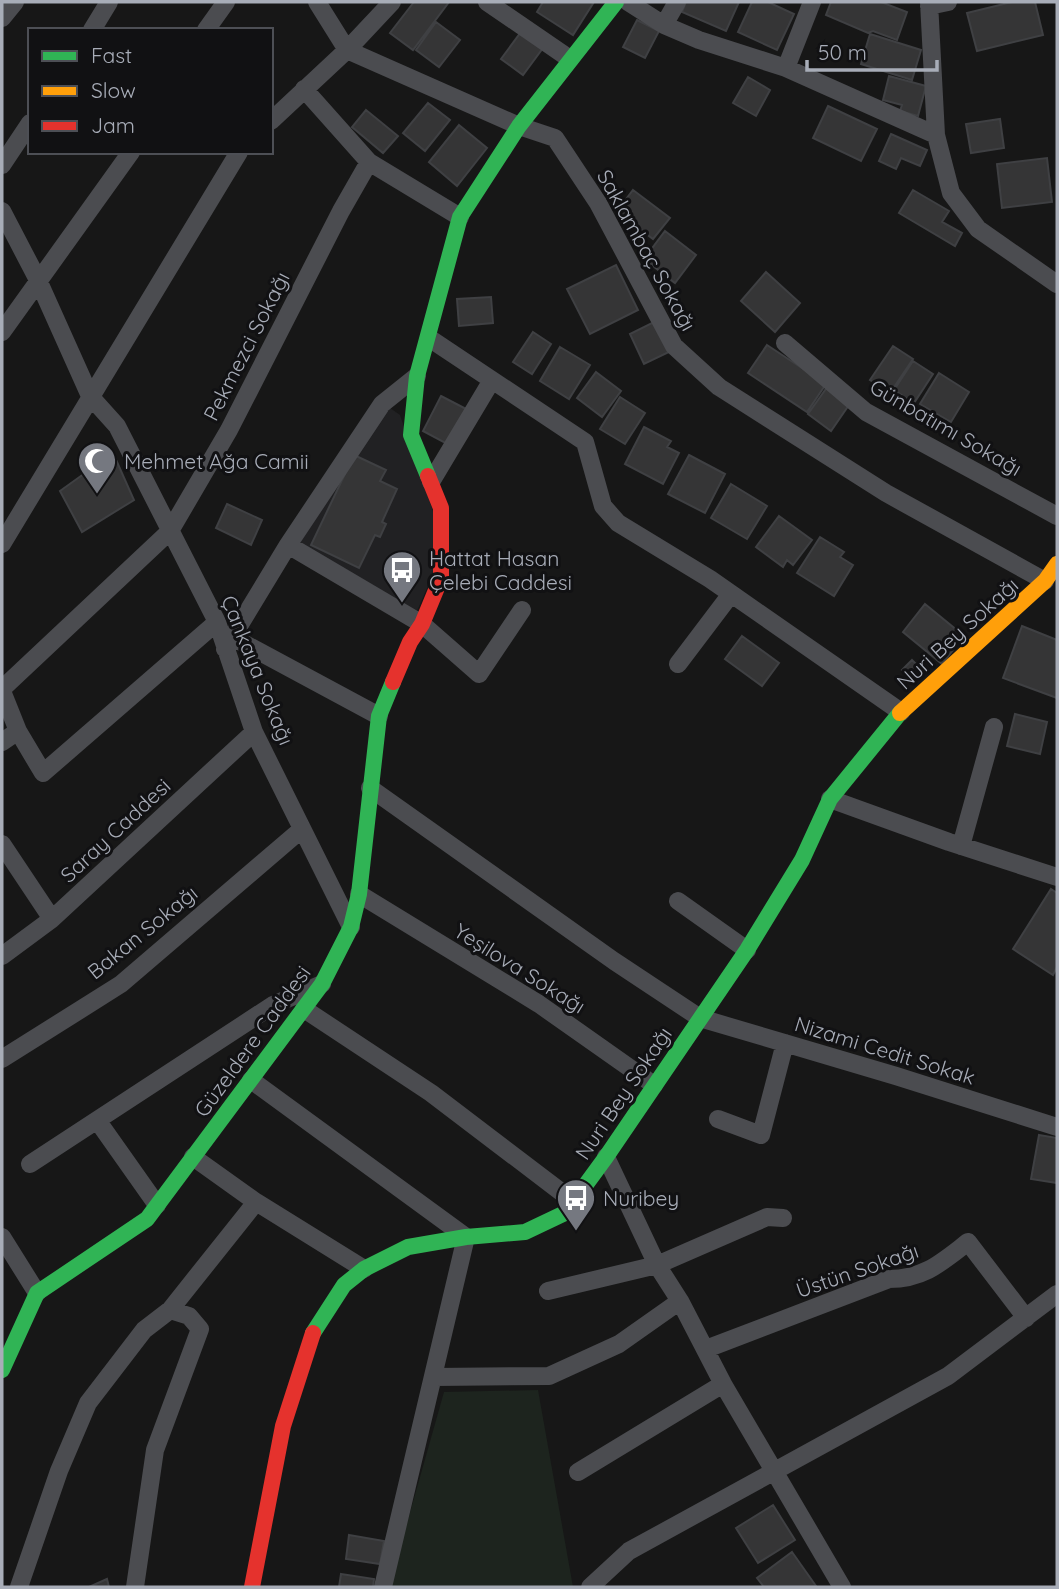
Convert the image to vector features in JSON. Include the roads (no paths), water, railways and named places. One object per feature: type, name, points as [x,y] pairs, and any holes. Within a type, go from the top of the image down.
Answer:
[{"type":"street","points":[[2,18],[15,2]]},
{"type":"street","points":[[93,28],[109,2]]},
{"type":"street","points":[[207,28],[226,2]]},
{"type":"street","points":[[317,2],[347,50]]},
{"type":"street","points":[[273,119],[347,50],[392,2]]},
{"type":"street","points":[[487,2],[570,59]]},
{"type":"street","name":"Güzeldere Caddesi","points":[[37,1293],[147,1219],[322,984],[351,927],[359,894],[379,716],[441,578],[441,509],[411,435],[417,376],[460,217],[519,126],[616,2]]},
{"type":"street","points":[[628,2],[664,25],[699,40],[786,68],[936,135]]},
{"type":"street","points":[[664,25],[677,2]]},
{"type":"street","points":[[786,68],[812,2]]},
{"type":"street","points":[[948,2],[929,4],[936,135],[951,192],[978,229],[1057,284]]},
{"type":"street","name":"Saklambaç Sokağı","points":[[347,50],[519,126],[555,138],[598,203],[674,346],[719,387],[886,494],[1045,582]]},
{"type":"street","points":[[304,89],[369,162],[460,217]]},
{"type":"street","points":[[2,165],[28,126]]},
{"type":"street","points":[[2,332],[130,154]]},
{"type":"street","points":[[2,544],[238,154]]},
{"type":"street","name":"Pekmezci Sokağı","points":[[217,622],[43,773],[18,731],[2,690],[170,531],[229,430],[341,211],[369,162]]},
{"type":"street","name":"Çankaya Sokağı","points":[[2,211],[90,396],[117,426],[228,643],[254,732],[351,927]]},
{"type":"street","points":[[429,338],[585,442],[603,506],[618,523],[731,594],[901,712]]},
{"type":"street","name":"Günbatımı Sokağı","points":[[785,343],[866,412],[1057,516]]},
{"type":"street","points":[[379,716],[228,643],[288,545],[382,404],[417,376]]},
{"type":"street","points":[[431,482],[492,380]]},
{"type":"street","points":[[288,545],[422,624],[478,674],[522,610]]},
{"type":"street","name":"Nuri Bey Sokağı","points":[[252,1587],[283,1426],[310,1338],[344,1285],[364,1269],[408,1247],[466,1237],[525,1232],[565,1213],[747,950],[802,860],[830,799],[901,712],[1045,582],[1057,564]]},
{"type":"street","points":[[678,664],[731,594]]},
{"type":"street","points":[[961,846],[994,727]]},
{"type":"street","points":[[2,742],[18,731]]},
{"type":"street","name":"Saray Caddesi","points":[[2,956],[52,919],[254,732]]},
{"type":"street","name":"Nizami Cedit Sokak","points":[[370,788],[699,1018],[896,1076],[1057,1128]]},
{"type":"street","points":[[830,799],[1057,877]]},
{"type":"street","name":"Bakan Sokağı","points":[[2,1059],[121,984],[302,829]]},
{"type":"street","points":[[2,844],[52,919]]},
{"type":"street","name":"Yeşilova Sokağı","points":[[359,894],[539,1004],[654,1085]]},
{"type":"street","points":[[678,901],[747,950]]},
{"type":"street","points":[[30,1164],[273,1005],[322,984]]},
{"type":"street","points":[[304,1009],[431,1093],[573,1201]]},
{"type":"street","points":[[718,1119],[761,1135],[785,1043]]},
{"type":"street","points":[[251,1080],[466,1237],[383,1587]]},
{"type":"street","points":[[97,1120],[157,1205]]},
{"type":"street","points":[[193,1157],[256,1202],[364,1269]]},
{"type":"street","points":[[606,1157],[657,1265],[842,1587]]},
{"type":"street","points":[[19,1587],[59,1471],[88,1403],[144,1330],[170,1310],[256,1202]]},
{"type":"street","points":[[548,1291],[657,1265],[767,1217],[783,1218]]},
{"type":"street","points":[[2,1237],[37,1293],[2,1370]]},
{"type":"street","name":"Üstün Sokağı","points":[[706,1349],[890,1279],[905,1279],[928,1272],[968,1242],[1026,1318]]},
{"type":"street","points":[[590,1587],[629,1551],[948,1376],[1057,1294]]},
{"type":"street","points":[[434,1377],[549,1376],[619,1344],[680,1301]]},
{"type":"street","points":[[135,1587],[155,1450],[200,1329],[189,1316],[170,1310]]},
{"type":"street","points":[[578,1472],[723,1384]]},
{"type":"place","name":"Mehmet Ağa Camii","points":[[97,495]]},
{"type":"place","name":"Hattat Hasan Çelebi Caddesi","points":[[402,604]]},
{"type":"place","name":"Nuribey","points":[[576,1232]]}]
